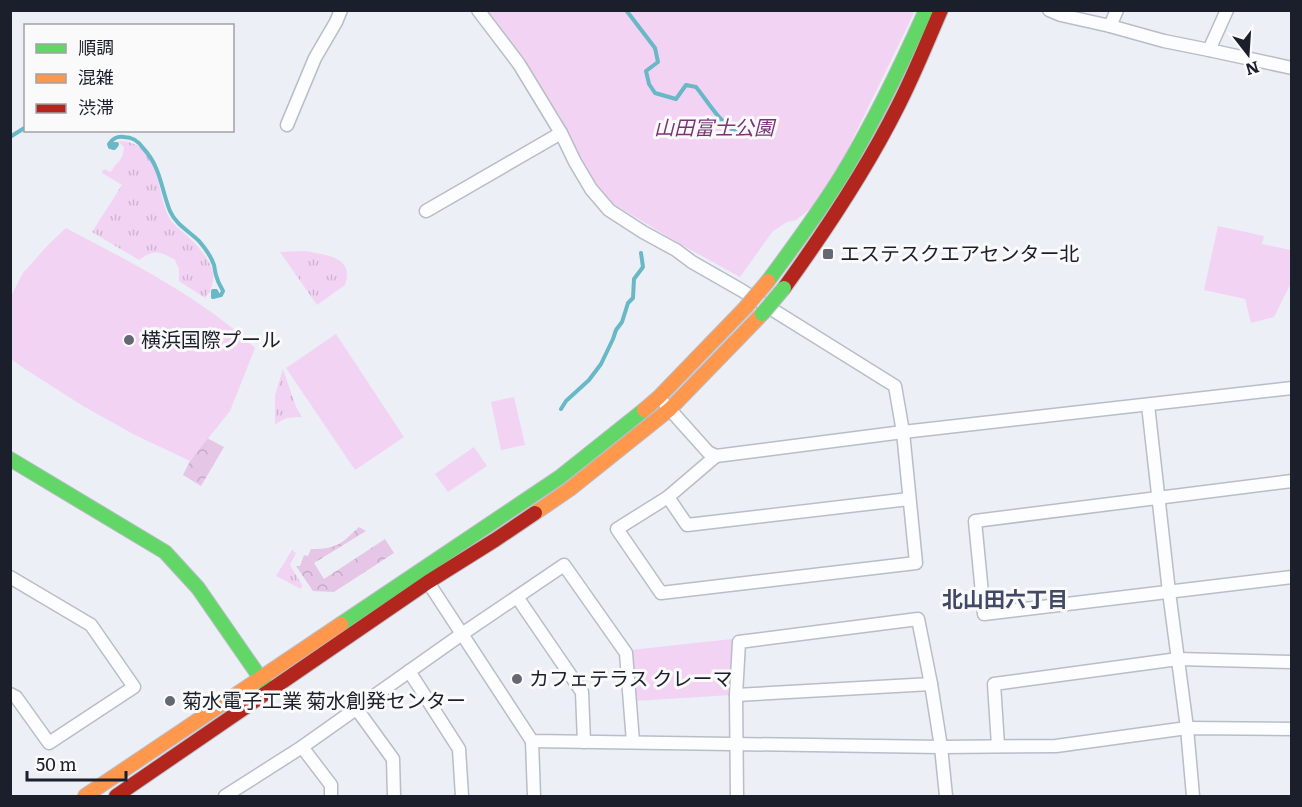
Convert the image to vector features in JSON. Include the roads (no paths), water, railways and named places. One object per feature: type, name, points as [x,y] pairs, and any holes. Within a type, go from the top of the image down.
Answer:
[{"type":"street","points":[[287,125],[315,58],[341,10]]},
{"type":"street","points":[[478,10],[519,64],[591,189],[609,210],[896,386],[903,432],[916,563],[661,592],[617,529],[668,497],[716,456],[903,432],[1292,388]]},
{"type":"street","points":[[116,796],[269,691],[560,477],[659,397],[768,281],[829,195],[882,101],[926,10]]},
{"type":"street","points":[[85,796],[261,679],[424,577],[495,540],[570,489],[670,409],[762,314],[816,245],[863,171],[892,119],[941,10]]},
{"type":"street","points":[[1049,10],[1164,41],[1292,68]]},
{"type":"street","points":[[1110,27],[1117,10]]},
{"type":"street","points":[[1209,50],[1227,10]]},
{"type":"street","points":[[426,211],[561,134]]},
{"type":"street","points":[[659,397],[708,452],[716,456]]},
{"type":"street","points":[[1148,405],[1187,728],[1193,796]]},
{"type":"street","points":[[10,459],[165,552],[198,588],[269,691]]},
{"type":"street","points":[[1292,481],[975,521],[984,614],[1292,577]]},
{"type":"street","points":[[668,497],[687,525],[909,500]]},
{"type":"street","points":[[225,796],[302,747],[564,565],[626,653],[633,742]]},
{"type":"street","points":[[10,577],[91,625],[134,687],[49,743],[16,697],[10,693]]},
{"type":"street","points":[[424,577],[532,741],[534,796]]},
{"type":"street","points":[[517,597],[582,692],[584,742]]},
{"type":"street","points":[[737,796],[736,695],[739,642],[918,619],[932,684],[946,796]]},
{"type":"street","points":[[998,746],[994,684],[1178,659],[1292,662]]},
{"type":"street","points":[[409,671],[459,749],[462,796]]},
{"type":"street","points":[[736,695],[932,684]]},
{"type":"street","points":[[356,708],[393,759],[394,796]]},
{"type":"street","points":[[532,741],[941,747],[1056,746],[1187,728],[1292,729]]},
{"type":"street","points":[[302,747],[331,785],[331,796]]},
{"type":"waterway","points":[[626,10],[655,48],[658,62],[646,71],[649,84],[655,93],[676,99],[686,85],[696,87],[719,117],[735,131],[754,135],[774,133]]},
{"type":"waterway","points":[[10,137],[24,128]]},
{"type":"waterway","points":[[113,144],[117,144],[114,148],[110,147],[109,144],[115,138],[130,138],[137,141],[149,155],[157,170],[173,216],[199,241],[211,258],[217,280],[223,291],[221,295],[213,297],[213,291],[216,293]]},
{"type":"waterway","points":[[561,409],[601,364],[622,322],[628,303],[633,298],[634,279],[643,267],[641,253]]},
{"type":"place","name":"エステスクエアセンター北","points":[[828,254]]},
{"type":"place","name":"横浜国際プール","points":[[129,340]]},
{"type":"place","name":"カフェテラス クレーマ","points":[[517,679]]},
{"type":"place","name":"菊水電子工業 菊水創発センター","points":[[170,701]]},
{"type":"district","name":"北山田六丁目","points":[[1005,600]]},
{"type":"park label","name":"山田富士公園","points":[[714,128]]}]
